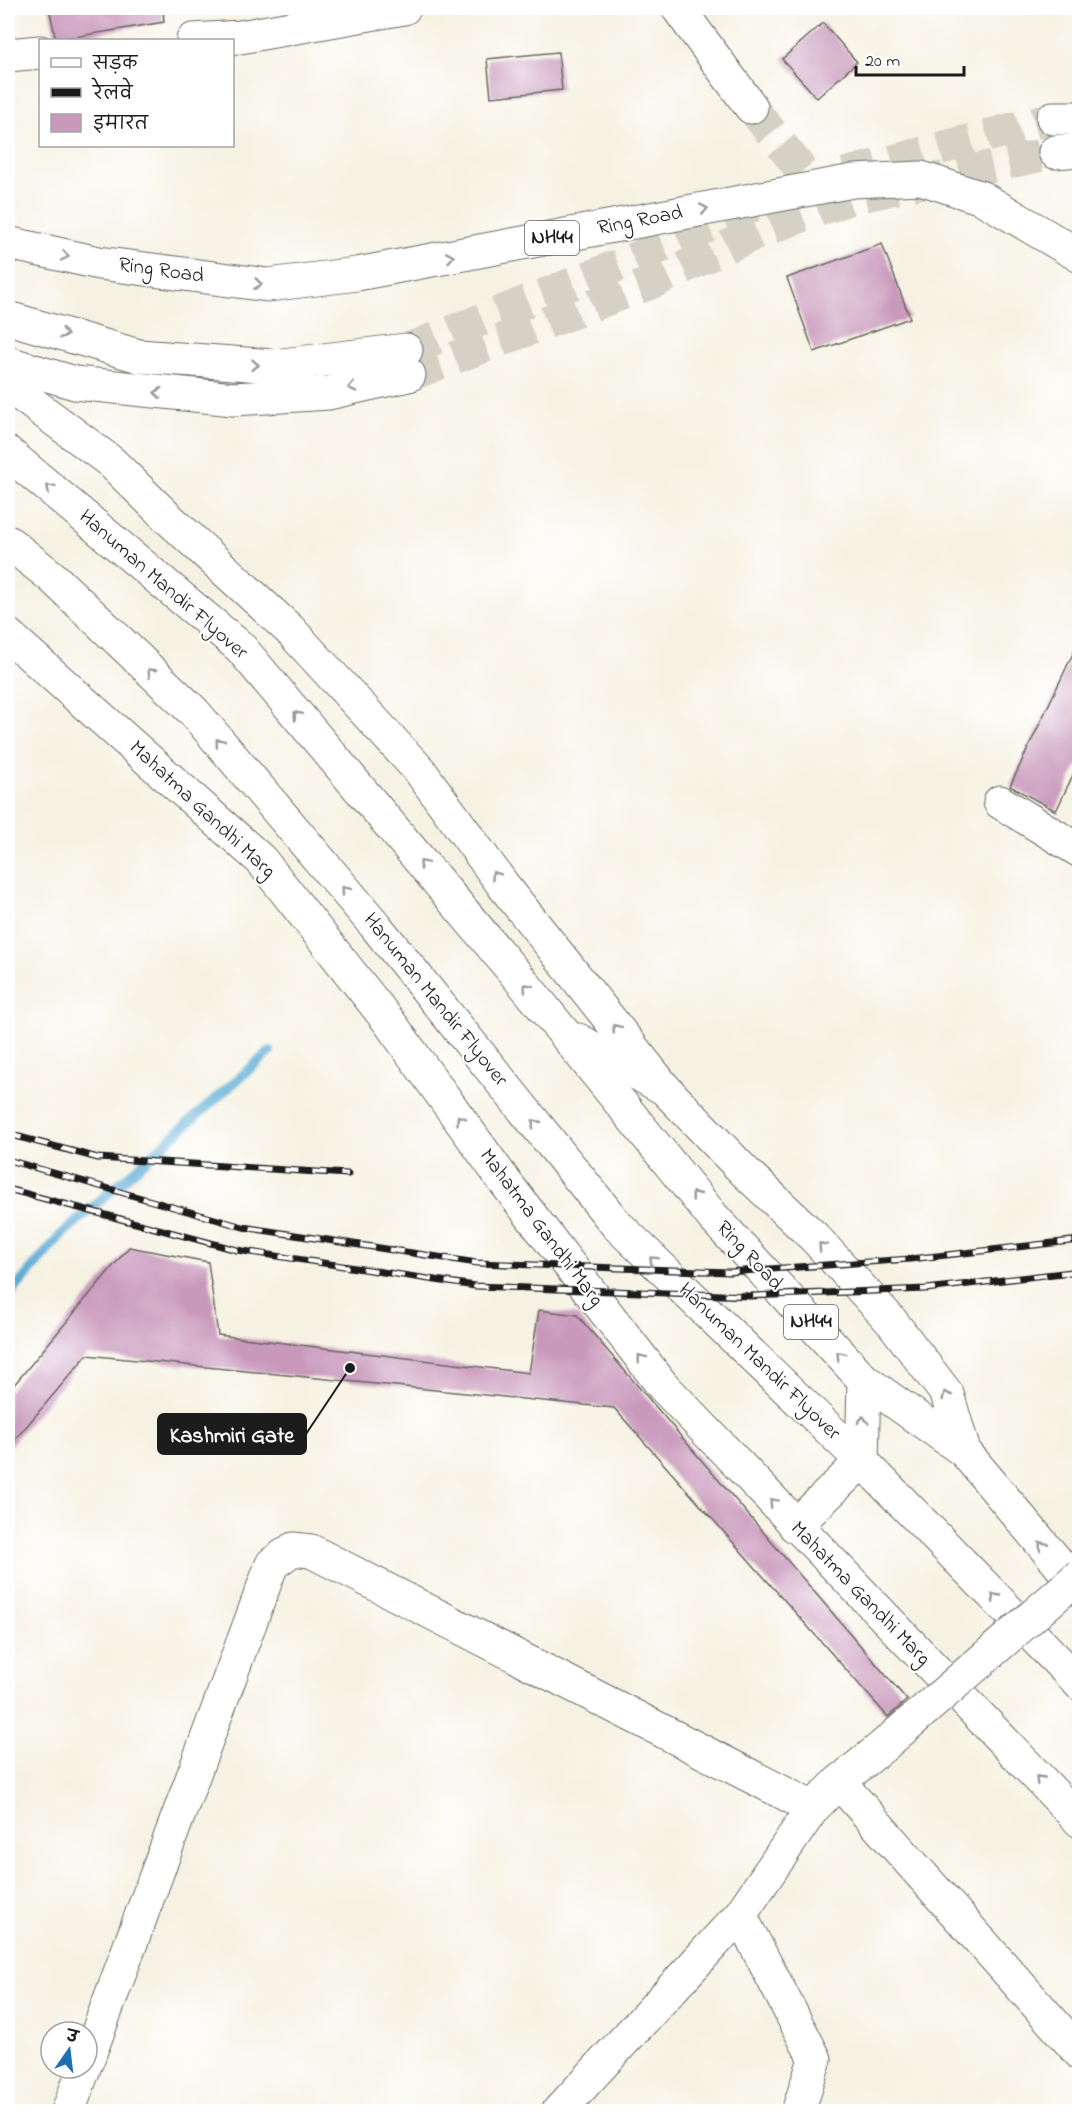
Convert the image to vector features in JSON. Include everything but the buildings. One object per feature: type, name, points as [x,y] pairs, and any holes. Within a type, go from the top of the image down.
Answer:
[{"type":"main road","points":[[209,39],[240,37],[404,8]]},
{"type":"main road","points":[[678,8],[751,107]]},
{"type":"main road","points":[[8,55],[39,52]]},
{"type":"main road","name":"Ring Road","points":[[8,243],[99,263],[268,285],[357,274],[853,181],[921,178],[982,198],[1080,256]]},
{"type":"main road","points":[[8,318],[139,356],[274,366],[408,362],[328,393],[234,399],[75,383],[8,363]]},
{"type":"main road","points":[[8,385],[111,462],[168,518],[290,630],[420,771],[503,885],[665,1089],[743,1170],[815,1238],[892,1322],[947,1394],[964,1451]]},
{"type":"main road","name":"Hanuman Mandir Flyover","points":[[8,453],[240,647],[564,1032]]},
{"type":"main road","name":"Hanuman Mandir Flyover","points":[[8,542],[52,577],[194,712],[374,924],[617,1226],[862,1461]]},
{"type":"main road","name":"Mahatma Gandhi Marg","points":[[8,635],[261,860],[390,1023],[505,1182],[663,1386],[1080,1821]]},
{"type":"main road","points":[[1000,802],[1080,851]]},
{"type":"main road","points":[[564,1032],[665,1089]]},
{"type":"main road","name":"Ring Road","points":[[564,1032],[713,1217],[864,1380],[964,1451],[1080,1589]]},
{"type":"main road","points":[[795,1526],[862,1461],[864,1380]]},
{"type":"main road","points":[[862,1461],[1080,1684]]},
{"type":"main road","points":[[99,2029],[272,1564],[293,1549],[311,1551],[813,1808]]},
{"type":"main road","points":[[558,2112],[740,1915],[813,1808],[839,1782],[1080,1575]]},
{"type":"main road","points":[[839,1782],[1080,2053]]},
{"type":"main road","points":[[740,1915],[815,2059],[798,2112]]},
{"type":"main road","points":[[68,2112],[80,2080]]},
{"type":"waterway","points":[[8,1297],[60,1236],[270,1051]]},
{"type":"tunnel","points":[[751,107],[812,183]]},
{"type":"tunnel","points":[[845,174],[1053,118]]},
{"type":"tunnel","points":[[409,375],[653,282],[756,233],[848,199],[1055,152]]},
{"type":"tunnel","points":[[406,350],[629,261],[754,206]]},
{"type":"railway","points":[[8,1134],[98,1158],[348,1174]]},
{"type":"railway","points":[[8,1160],[243,1227],[477,1263],[729,1272],[910,1259],[1080,1240]]},
{"type":"railway","points":[[8,1189],[237,1250],[475,1286],[750,1296],[926,1289],[1080,1271]]},
{"type":"place","name":"Kashmiri Gate","points":[[350,1368]]}]
